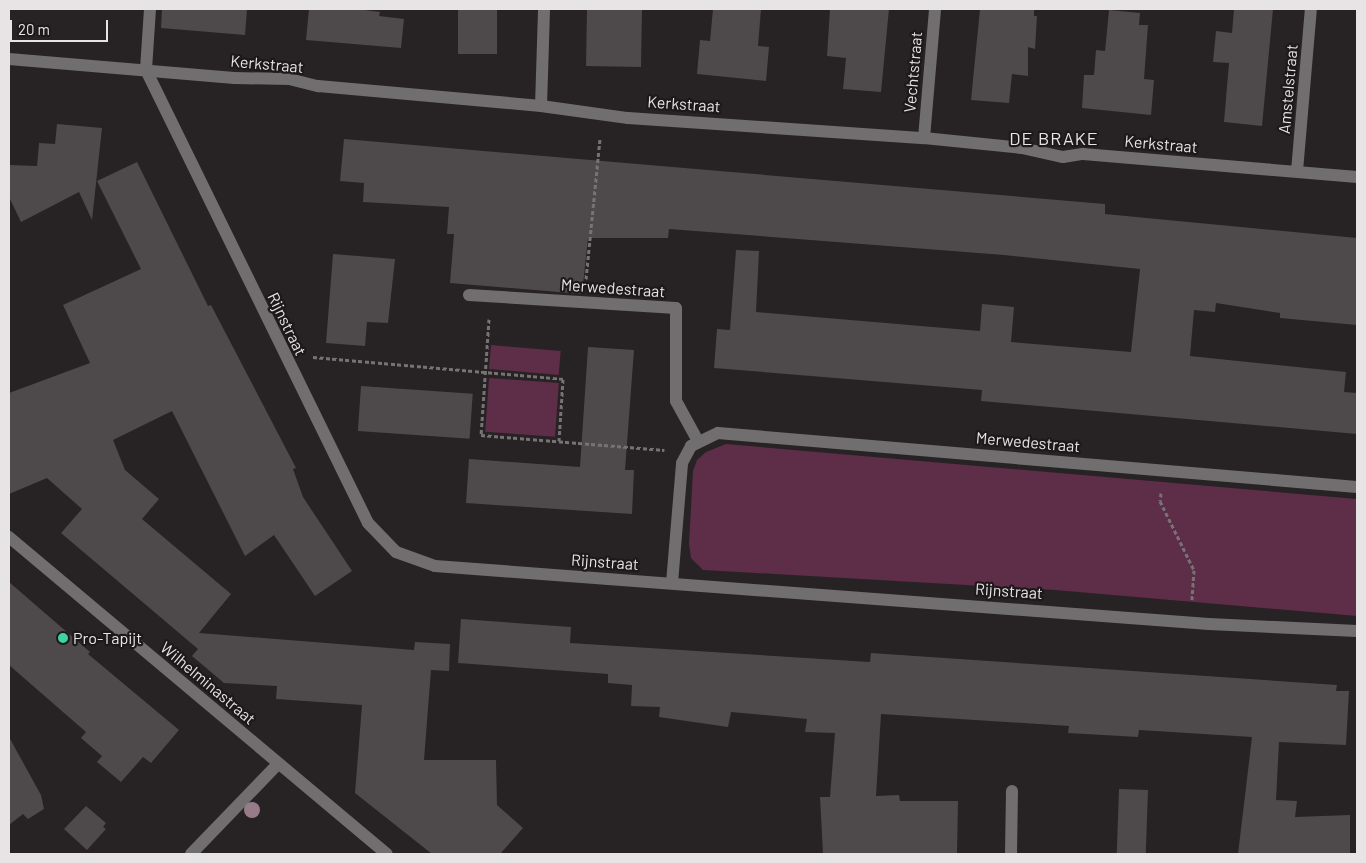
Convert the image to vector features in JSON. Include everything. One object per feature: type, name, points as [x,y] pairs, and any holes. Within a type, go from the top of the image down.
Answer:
[{"type":"street","points":[[146,70],[150,9]]},
{"type":"street","points":[[541,106],[544,9]]},
{"type":"street","name":"Vechtstraat","points":[[924,138],[935,9]]},
{"type":"street","name":"Amstelstraat","points":[[1297,171],[1311,9]]},
{"type":"street","name":"Kerkstraat","points":[[9,59],[289,79],[318,86],[541,106],[602,115],[924,138],[1022,148],[1062,157],[1084,154],[1357,177]]},
{"type":"street","name":"Rijnstraat","points":[[146,70],[368,523],[396,552],[435,566],[1190,622],[1357,631]]},
{"type":"street","name":"Merwedestraat","points":[[469,295],[676,308],[676,401],[698,441]]},
{"type":"street","name":"Merwedestraat","points":[[685,454],[698,441],[713,434],[729,433],[1357,487]]},
{"type":"street","points":[[672,583],[680,471],[685,454]]},
{"type":"street","name":"Wilhelminastraat","points":[[9,537],[387,854]]},
{"type":"street","points":[[192,854],[278,764]]},
{"type":"street","points":[[1012,791],[1012,854]]},
{"type":"path","points":[[584,302],[602,115]]},
{"type":"path","points":[[491,296],[484,372],[481,435],[685,454]]},
{"type":"path","points":[[285,355],[563,379],[559,441]]},
{"type":"path","points":[[1163,470],[1160,501],[1194,570],[1190,622]]},
{"type":"shaded area","points":[[491,345],[561,351],[559,375],[489,369]]},
{"type":"shaded area","points":[[489,378],[559,383],[555,437],[485,432]]},
{"type":"shaded area","points":[[726,444],[1357,499],[1357,616],[1055,590],[703,570],[691,558],[689,544],[693,471],[697,460],[706,452]]},
{"type":"building","points":[[162,9],[247,9],[245,35],[161,28]]},
{"type":"building","points":[[309,9],[364,10],[380,12],[379,16],[404,19],[401,48],[306,40]]},
{"type":"building","points":[[458,9],[497,9],[497,54],[458,54]]},
{"type":"building","points":[[587,9],[642,10],[641,67],[586,66]]},
{"type":"building","points":[[713,9],[761,9],[758,46],[769,47],[766,81],[697,74],[700,40],[710,41]]},
{"type":"building","points":[[830,9],[889,9],[881,92],[843,89],[846,58],[827,56]]},
{"type":"building","points":[[980,9],[1034,9],[1034,16],[1037,16],[1035,49],[1028,47],[1028,76],[1012,74],[1009,103],[971,100]]},
{"type":"building","points":[[1234,9],[1273,9],[1262,126],[1224,122],[1229,63],[1213,62],[1216,31],[1232,33]]},
{"type":"building","points":[[1109,10],[1140,13],[1139,25],[1148,25],[1144,79],[1154,80],[1151,115],[1082,108],[1084,75],[1094,75],[1096,50],[1105,51]]},
{"type":"building","points":[[57,124],[102,128],[92,220],[79,192],[21,222],[9,197],[9,165],[37,166],[39,143],[55,144]]},
{"type":"building","points":[[344,139],[1105,204],[1105,214],[1357,238],[1357,325],[1280,318],[1280,313],[1216,303],[1215,312],[1194,310],[1190,356],[1346,372],[1344,392],[1357,393],[1357,434],[981,401],[982,390],[714,368],[717,329],[730,330],[736,250],[759,251],[756,312],[980,331],[982,304],[1014,307],[1011,342],[1131,352],[1140,269],[1004,255],[669,229],[668,238],[588,238],[582,294],[450,283],[454,234],[447,234],[449,207],[363,202],[364,183],[340,181]]},
{"type":"building","points":[[137,162],[208,306],[211,305],[296,468],[293,469],[303,497],[352,571],[315,596],[274,535],[245,556],[172,411],[113,440],[125,470],[159,499],[142,519],[231,594],[199,633],[414,650],[415,642],[450,644],[449,671],[431,670],[424,760],[496,760],[497,805],[523,828],[500,854],[432,854],[355,793],[362,705],[276,699],[277,686],[224,683],[192,656],[198,649],[61,533],[82,509],[47,478],[9,494],[9,393],[90,363],[63,305],[141,269],[97,181]]},
{"type":"building","points":[[333,254],[395,259],[388,323],[367,322],[365,346],[326,343]]},
{"type":"building","points":[[588,347],[634,350],[625,470],[634,470],[632,514],[466,503],[469,459],[580,467]]},
{"type":"building","points":[[361,386],[473,394],[470,439],[358,431]]},
{"type":"building","points":[[9,582],[90,652],[88,654],[179,730],[151,763],[143,757],[121,782],[97,762],[102,756],[81,738],[86,732],[9,665]]},
{"type":"building","points":[[461,619],[571,627],[570,643],[870,662],[871,653],[1337,685],[1336,691],[1349,691],[1346,745],[1279,742],[1276,800],[1297,801],[1295,817],[1350,815],[1350,854],[1238,854],[1252,737],[1139,730],[1138,737],[1068,733],[1069,726],[881,714],[876,796],[899,795],[900,801],[958,801],[957,854],[823,854],[820,797],[830,797],[835,733],[805,732],[807,719],[731,712],[728,727],[659,717],[660,707],[631,706],[632,685],[608,683],[608,674],[458,663]]},
{"type":"building","points":[[9,737],[41,795],[44,809],[28,819],[23,814],[9,825]]},
{"type":"building","points":[[1119,789],[1148,790],[1146,854],[1117,854]]},
{"type":"building","points":[[86,806],[106,823],[103,827],[106,829],[87,850],[64,829]]},
{"type":"place","name":"Pro-Tapijt","points":[[63,638]]},
{"type":"district","name":"DE BRAKE","points":[[1054,138]]}]
